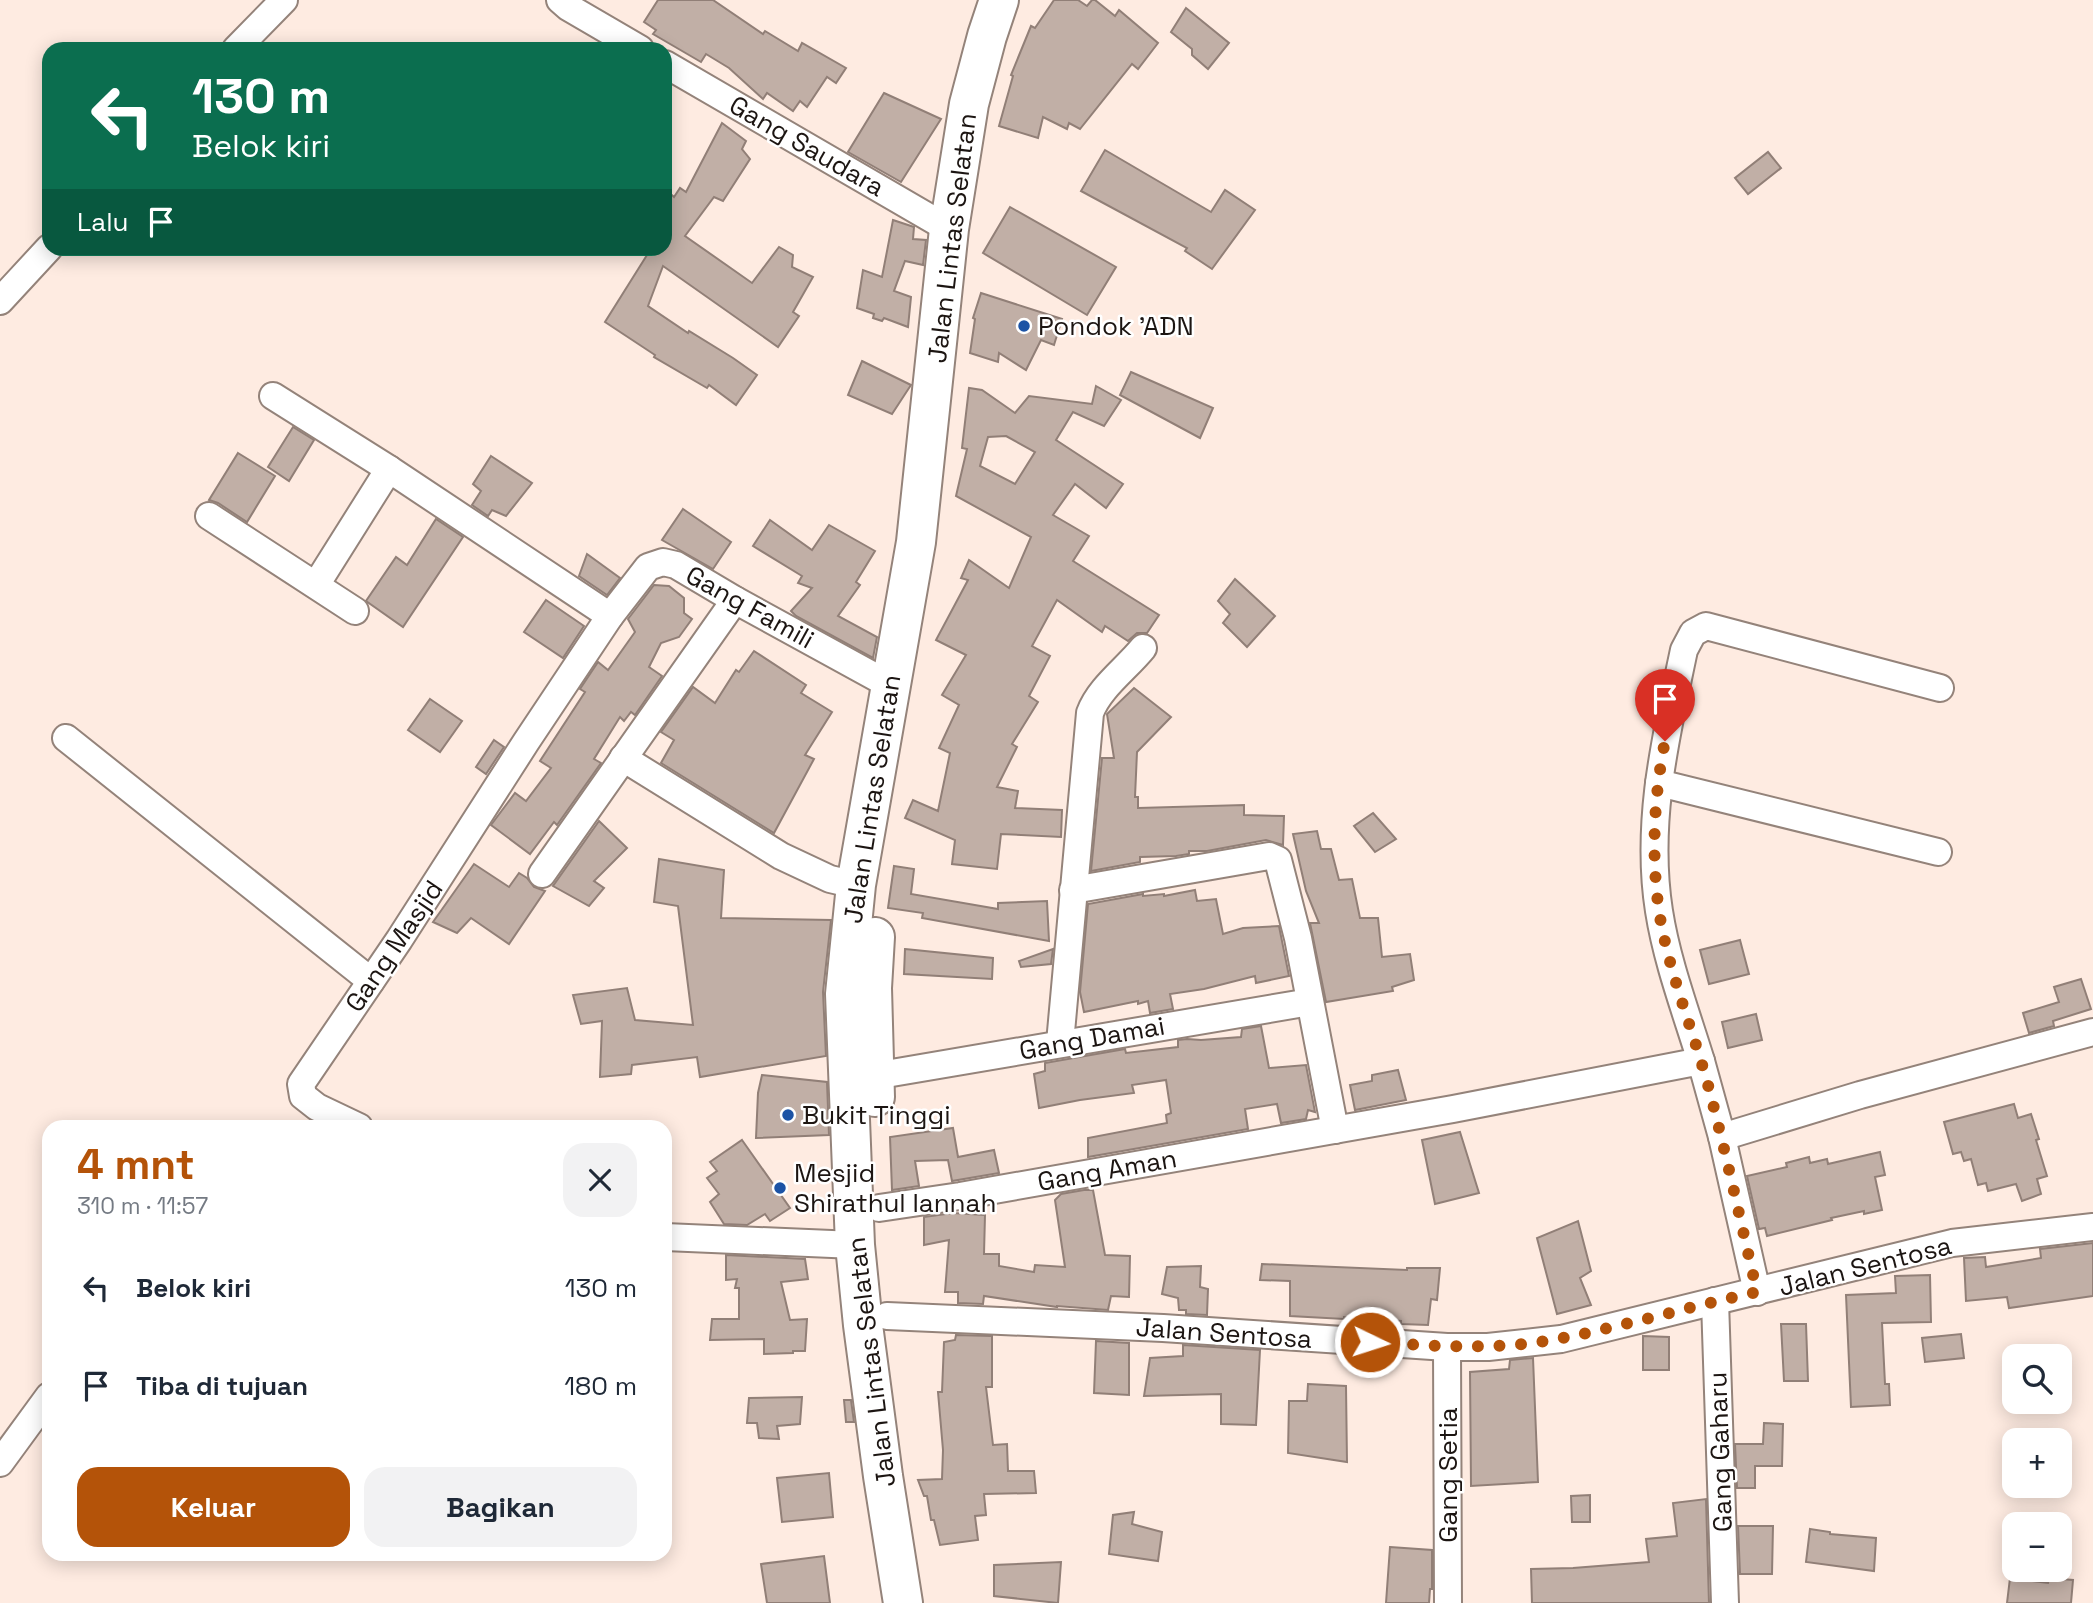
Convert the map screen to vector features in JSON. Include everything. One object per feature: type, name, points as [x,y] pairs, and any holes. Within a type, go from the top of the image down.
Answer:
[{"type":"highway","name":"Jalan Lintas Selatan","points":[[912,1586],[906,1470],[887,1316],[879,1208],[872,988],[880,881],[942,535],[940,439],[949,229],[969,104],[986,36],[999,0]]},
{"type":"highway","name":"Jalan Lintas Selatan","points":[[912,1586],[864,1339],[855,1245],[845,994],[856,885],[916,542],[940,439],[991,112],[998,74],[1023,0]]},
{"type":"street","points":[[243,42],[284,0]]},
{"type":"street","points":[[564,4],[628,42]]},
{"type":"street","name":"Gang Saudara","points":[[672,68],[949,229]]},
{"type":"street","points":[[0,301],[42,256]]},
{"type":"street","points":[[273,396],[610,616]]},
{"type":"street","points":[[316,585],[389,470]]},
{"type":"street","points":[[209,516],[355,611]]},
{"type":"street","name":"Gang Famili","points":[[526,742],[610,616],[648,567],[663,562],[676,565],[734,600],[890,685]]},
{"type":"street","points":[[542,874],[734,600]]},
{"type":"street","points":[[1757,1292],[1722,1137],[1669,958],[1659,910],[1654,836],[1659,783],[1684,650],[1693,633],[1706,626],[1940,688]]},
{"type":"street","points":[[1060,1043],[1090,713],[1098,697],[1143,648]]},
{"type":"street","points":[[66,738],[371,981]]},
{"type":"street","name":"Gang Masjid","points":[[344,1120],[317,1107],[303,1096],[301,1084],[526,742]]},
{"type":"street","points":[[623,758],[782,856],[830,880],[856,885]]},
{"type":"street","points":[[1659,783],[1938,852]]},
{"type":"street","points":[[1073,890],[1274,857],[1278,860],[1298,938],[1335,1130]]},
{"type":"street","name":"Gang Damai","points":[[874,1076],[1310,1002]]},
{"type":"street","points":[[1722,1137],[1860,1095],[2093,1031]]},
{"type":"street","name":"Gang Aman","points":[[879,1208],[1335,1130],[1603,1082],[1701,1061]]},
{"type":"street","name":"Jalan Sentosa","points":[[887,1316],[1163,1328],[1447,1347],[1488,1347],[1561,1339],[1952,1243],[2093,1227]]},
{"type":"street","points":[[672,1237],[855,1245]]},
{"type":"street","name":"Gang Gaharu","points":[[1715,1301],[1725,1603]]},
{"type":"street","name":"Gang Setia","points":[[1447,1347],[1448,1603]]},
{"type":"street","points":[[0,1462],[42,1405]]},
{"type":"building","points":[[658,0],[713,0],[763,34],[765,31],[798,51],[802,43],[846,68],[836,83],[827,77],[807,107],[800,101],[793,111],[767,93],[763,99],[729,68],[706,54],[701,62],[672,45],[672,42],[653,34],[656,30],[644,22]]},
{"type":"building","points":[[1054,0],[1078,0],[1087,6],[1095,0],[1115,16],[1119,10],[1158,43],[1138,69],[1132,64],[1080,129],[1069,123],[1067,129],[1043,117],[1038,138],[999,126],[1013,76],[1011,75],[1031,26],[1035,28]]},
{"type":"building","points":[[1186,8],[1229,43],[1208,69],[1192,55],[1192,49],[1171,32]]},
{"type":"building","points":[[884,93],[941,119],[901,182],[848,152]]},
{"type":"building","points":[[722,123],[746,141],[742,149],[750,159],[723,201],[714,197],[685,236],[752,283],[779,247],[793,255],[792,267],[813,277],[793,312],[799,316],[778,347],[663,266],[648,306],[757,375],[736,405],[709,385],[707,388],[654,357],[655,355],[605,322],[646,256],[672,256],[672,195],[674,197],[680,188],[686,192]]},
{"type":"building","points":[[1105,150],[1211,212],[1225,190],[1255,210],[1212,269],[1185,251],[1187,248],[1081,191]]},
{"type":"building","points":[[1768,152],[1781,168],[1748,194],[1735,178]]},
{"type":"building","points":[[1010,207],[1116,267],[1087,315],[983,253]]},
{"type":"building","points":[[893,220],[914,227],[913,239],[926,240],[923,265],[905,261],[894,291],[911,297],[908,327],[884,318],[882,321],[873,318],[874,314],[857,308],[863,270],[882,277]]},
{"type":"building","points":[[981,293],[1062,319],[1054,345],[1041,340],[1026,370],[999,353],[998,362],[970,353],[973,318]]},
{"type":"building","points":[[862,361],[911,385],[892,414],[848,395]]},
{"type":"building","points":[[1131,372],[1213,408],[1200,438],[1120,395]]},
{"type":"building","points":[[1096,386],[1121,400],[1104,426],[1073,412],[1056,440],[1123,484],[1106,508],[1075,484],[1053,515],[1089,536],[1073,561],[1159,615],[1147,633],[1137,633],[1128,641],[1105,626],[1102,632],[1057,600],[1032,646],[1050,656],[1029,696],[1038,702],[1012,744],[1017,747],[997,787],[1018,791],[1015,808],[1062,810],[1061,837],[1001,834],[997,869],[952,864],[955,840],[905,818],[913,800],[938,811],[950,753],[939,748],[959,705],[942,695],[966,655],[936,640],[968,580],[961,578],[969,560],[1009,588],[1031,537],[956,496],[967,449],[962,448],[969,388],[982,390],[1015,413],[1029,396],[1092,404]],"holes":[[[1006,436],[1035,452],[1015,484],[980,466],[988,437]]]},
{"type":"building","points":[[293,427],[314,440],[289,481],[268,467]]},
{"type":"building","points":[[238,453],[275,476],[247,522],[209,500]]},
{"type":"building","points":[[491,456],[532,483],[506,516],[492,510],[488,516],[472,505],[481,491],[473,484]]},
{"type":"building","points":[[683,509],[731,542],[713,569],[662,540]]},
{"type":"building","points":[[436,519],[463,537],[403,627],[366,601],[396,557],[407,565]]},
{"type":"building","points":[[770,520],[812,550],[829,525],[875,551],[856,582],[860,585],[838,616],[877,637],[873,658],[791,611],[812,588],[798,583],[802,576],[753,546]]},
{"type":"building","points":[[587,554],[620,578],[607,595],[579,576]]},
{"type":"building","points":[[1235,579],[1275,616],[1247,647],[1223,623],[1230,614],[1218,601]]},
{"type":"building","points":[[654,585],[669,586],[684,598],[684,613],[692,619],[679,637],[661,643],[649,667],[662,676],[635,715],[631,712],[624,721],[620,717],[594,759],[601,763],[557,825],[554,822],[530,854],[491,825],[515,793],[526,801],[551,768],[540,761],[585,692],[580,689],[598,662],[608,670],[635,632],[628,619]]},
{"type":"building","points":[[546,600],[584,626],[563,658],[524,632]]},
{"type":"building","points":[[754,651],[806,685],[801,693],[832,712],[805,755],[814,759],[774,833],[661,763],[674,740],[661,732],[693,687],[715,703],[736,670],[739,672]]},
{"type":"building","points":[[1134,688],[1171,717],[1137,752],[1135,797],[1138,797],[1138,808],[1244,805],[1244,815],[1284,816],[1283,845],[1266,840],[1207,851],[1189,851],[1189,854],[1176,856],[1140,857],[1140,862],[1091,871],[1102,758],[1114,758],[1107,714]]},
{"type":"building","points":[[430,699],[462,721],[440,752],[408,730]]},
{"type":"building","points":[[494,740],[504,747],[486,774],[476,767]]},
{"type":"building","points":[[1373,813],[1396,839],[1375,852],[1354,826]]},
{"type":"building","points":[[599,821],[627,848],[594,881],[604,888],[589,906],[553,886]]},
{"type":"building","points":[[1317,831],[1321,849],[1331,849],[1339,880],[1352,879],[1360,918],[1378,918],[1382,957],[1410,954],[1414,980],[1392,987],[1393,991],[1326,1002],[1310,923],[1319,923],[1306,891],[1293,834]]},
{"type":"building","points":[[659,859],[724,870],[721,918],[831,920],[823,992],[826,1056],[700,1077],[697,1057],[632,1065],[631,1074],[600,1077],[602,1021],[581,1024],[573,995],[627,988],[635,1020],[693,1025],[678,906],[654,902]]},
{"type":"building","points":[[474,864],[509,887],[519,873],[534,887],[545,891],[509,944],[471,918],[457,933],[433,922]]},
{"type":"building","points":[[894,866],[914,869],[911,894],[998,909],[998,903],[1047,901],[1049,941],[922,918],[923,913],[888,908]]},
{"type":"building","points":[[1195,890],[1197,901],[1216,899],[1223,934],[1243,928],[1279,926],[1289,976],[1256,983],[1255,976],[1204,989],[1170,994],[1173,1009],[1150,1013],[1148,1001],[1138,1004],[1138,1001],[1084,1012],[1080,992],[1088,904],[1143,894],[1164,896]]},
{"type":"building","points":[[1740,940],[1749,974],[1709,984],[1700,950]]},
{"type":"building","points":[[905,949],[993,958],[992,979],[904,974]]},
{"type":"building","points":[[1053,949],[1051,964],[1021,967],[1019,961]]},
{"type":"building","points":[[2081,979],[2091,1009],[2053,1021],[2054,1026],[2029,1033],[2023,1013],[2059,1002],[2054,987]]},
{"type":"building","points":[[1756,1014],[1762,1040],[1728,1048],[1722,1022]]},
{"type":"building","points":[[1261,1026],[1269,1068],[1306,1065],[1315,1112],[1308,1110],[1306,1119],[1281,1123],[1277,1104],[1245,1109],[1248,1129],[1088,1157],[1088,1138],[1167,1123],[1166,1115],[1171,1113],[1166,1080],[1132,1085],[1134,1093],[1039,1108],[1034,1074],[1045,1071],[1045,1063],[1125,1049],[1126,1053],[1178,1047],[1178,1040],[1241,1037],[1242,1029]]},
{"type":"building","points":[[1398,1070],[1406,1100],[1355,1110],[1350,1085],[1372,1081],[1372,1075]]},
{"type":"building","points":[[762,1075],[827,1082],[829,1135],[756,1138],[758,1093]]},
{"type":"building","points":[[2014,1104],[2018,1118],[2031,1114],[2047,1176],[2037,1179],[2041,1194],[2022,1201],[2016,1184],[1988,1191],[1986,1183],[1978,1185],[1971,1159],[1964,1161],[1961,1152],[1953,1154],[1944,1122]]},
{"type":"building","points":[[953,1128],[958,1157],[994,1150],[999,1173],[952,1181],[948,1160],[915,1161],[919,1186],[892,1190],[890,1137]]},
{"type":"building","points":[[1460,1132],[1479,1193],[1435,1204],[1422,1140]]},
{"type":"building","points":[[742,1140],[790,1208],[770,1221],[765,1214],[747,1225],[724,1224],[710,1202],[719,1194],[707,1178],[717,1171],[710,1162]]},
{"type":"building","points":[[1880,1152],[1885,1175],[1875,1177],[1882,1210],[1831,1218],[1832,1220],[1767,1236],[1765,1228],[1759,1229],[1747,1176],[1787,1167],[1786,1163],[1809,1157],[1810,1163],[1827,1159],[1828,1164]]},
{"type":"building","points":[[1093,1190],[1105,1255],[1130,1256],[1129,1297],[1111,1296],[1108,1310],[1057,1307],[984,1296],[983,1304],[958,1303],[958,1292],[945,1292],[949,1240],[924,1245],[924,1217],[953,1213],[985,1215],[984,1254],[999,1254],[999,1266],[1034,1272],[1035,1265],[1065,1267],[1055,1200],[1061,1194]]},
{"type":"building","points":[[1578,1221],[1591,1271],[1580,1278],[1591,1305],[1557,1314],[1537,1238]]},
{"type":"building","points":[[2093,1243],[2093,1296],[2009,1308],[2007,1297],[1966,1301],[1964,1258],[1985,1257],[1986,1267],[2041,1258],[2040,1249]]},
{"type":"building","points":[[726,1255],[805,1259],[808,1279],[781,1282],[790,1320],[807,1319],[805,1351],[764,1354],[764,1339],[710,1340],[712,1319],[739,1319],[739,1288],[735,1288],[737,1279],[726,1280]]},
{"type":"building","points":[[1262,1264],[1407,1270],[1440,1268],[1437,1300],[1431,1299],[1428,1325],[1344,1317],[1290,1316],[1290,1281],[1260,1280]]},
{"type":"building","points":[[1201,1266],[1200,1287],[1208,1289],[1207,1315],[1186,1314],[1186,1310],[1179,1310],[1178,1298],[1162,1294],[1167,1267]]},
{"type":"building","points":[[1930,1275],[1931,1322],[1882,1323],[1885,1384],[1889,1384],[1890,1405],[1851,1407],[1846,1295],[1896,1293],[1895,1276]]},
{"type":"building","points":[[1781,1324],[1806,1324],[1808,1381],[1784,1381]]},
{"type":"building","points":[[1961,1334],[1964,1358],[1925,1362],[1922,1338]]},
{"type":"building","points":[[956,1335],[992,1336],[992,1387],[986,1387],[993,1445],[1007,1444],[1008,1471],[1034,1471],[1036,1493],[984,1494],[986,1515],[975,1516],[978,1540],[940,1545],[934,1520],[931,1520],[927,1496],[924,1496],[918,1480],[942,1479],[943,1450],[938,1392],[942,1392],[944,1342],[955,1340]]},
{"type":"building","points":[[1643,1336],[1669,1337],[1669,1370],[1643,1370]]},
{"type":"building","points":[[1096,1341],[1129,1343],[1129,1395],[1094,1393]]},
{"type":"building","points":[[1183,1345],[1260,1350],[1256,1425],[1221,1424],[1221,1394],[1144,1396],[1150,1358],[1183,1356]]},
{"type":"building","points":[[1533,1358],[1538,1482],[1471,1486],[1470,1372],[1509,1369],[1510,1360]]},
{"type":"building","points":[[1308,1384],[1346,1386],[1347,1462],[1288,1453],[1289,1401],[1307,1401]]},
{"type":"building","points":[[802,1397],[800,1424],[777,1426],[779,1439],[759,1438],[757,1423],[747,1423],[749,1398]]},
{"type":"building","points":[[844,1400],[851,1400],[854,1422],[846,1422]]},
{"type":"building","points":[[1764,1423],[1783,1424],[1782,1466],[1755,1466],[1755,1488],[1737,1488],[1735,1444],[1763,1444]]},
{"type":"building","points":[[829,1473],[833,1517],[782,1522],[777,1478]]},
{"type":"building","points":[[1590,1495],[1590,1522],[1572,1522],[1571,1496]]},
{"type":"building","points":[[1706,1499],[1709,1603],[1532,1603],[1531,1569],[1649,1562],[1646,1539],[1677,1536],[1673,1503]]},
{"type":"building","points":[[1134,1512],[1132,1524],[1162,1532],[1158,1561],[1109,1554],[1113,1515]]},
{"type":"building","points":[[1738,1526],[1773,1526],[1772,1574],[1740,1574]]},
{"type":"building","points":[[1810,1529],[1830,1534],[1876,1538],[1874,1571],[1806,1562]]},
{"type":"building","points":[[1390,1547],[1432,1550],[1432,1589],[1429,1603],[1386,1603]]},
{"type":"building","points":[[824,1556],[830,1603],[767,1603],[761,1564]]},
{"type":"building","points":[[1061,1562],[1058,1603],[994,1596],[994,1565]]},
{"type":"building","points":[[2073,1580],[2071,1603],[2007,1603],[2010,1582],[2048,1583]]},
{"type":"place","name":"Pondok 'ADN","points":[[1024,326]]},
{"type":"place","name":"Bukit Tinggi","points":[[788,1115]]},
{"type":"place","name":"Mesjid Shirathul Iannah","points":[[780,1188]]},
{"type":"route","points":[[1370,1342],[1488,1347],[1561,1339],[1757,1292],[1722,1137],[1669,958],[1659,910],[1654,836],[1665,741]]}]
